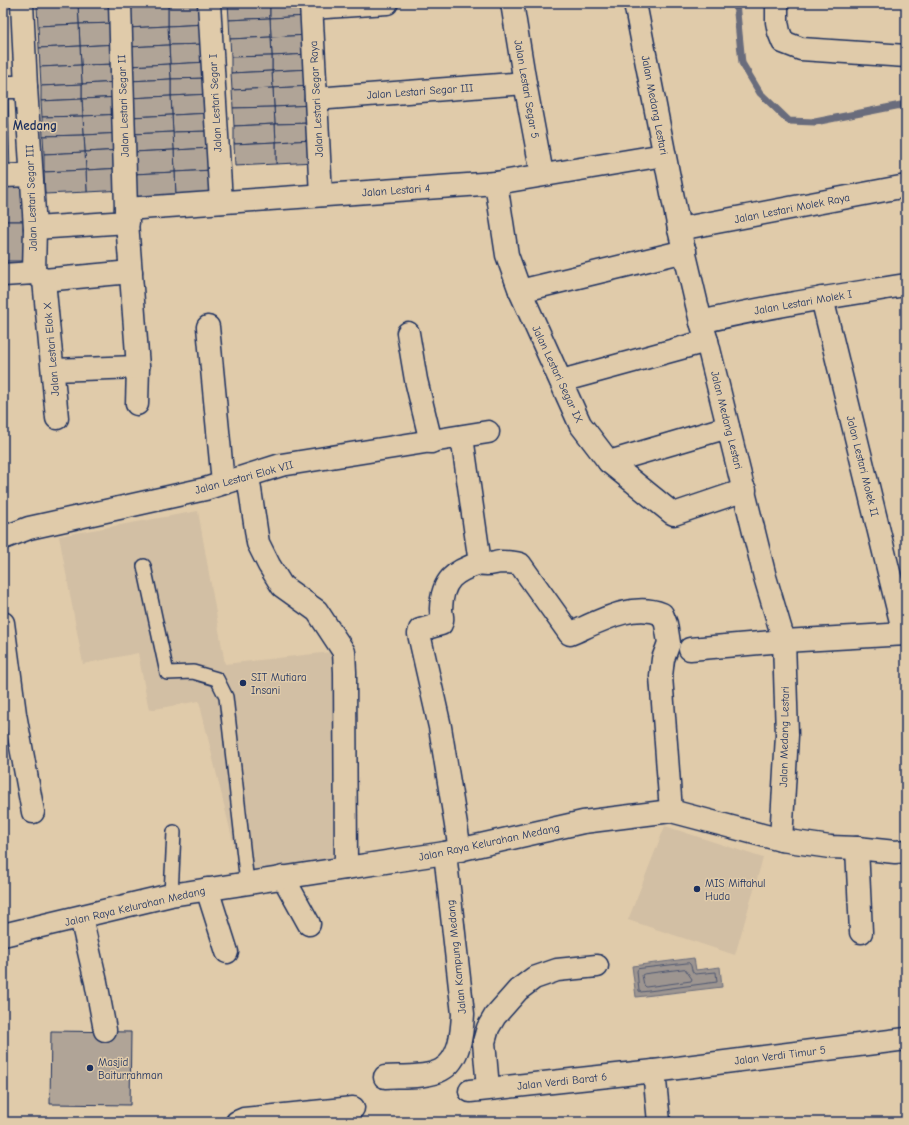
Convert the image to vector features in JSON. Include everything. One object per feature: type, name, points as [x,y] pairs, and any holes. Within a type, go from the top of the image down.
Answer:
[{"type":"street","name":"Jalan Lestari Segar III","points":[[22,3],[31,175],[39,277]]},
{"type":"street","name":"Jalan Lestari Segar II","points":[[120,3],[127,216],[138,367],[137,404]]},
{"type":"street","name":"Jalan Lestari Segar I","points":[[209,3],[220,202]]},
{"type":"street","points":[[311,6],[388,3]]},
{"type":"street","name":"Jalan Lestari Segar 5","points":[[512,3],[542,174]]},
{"type":"street","name":"Jalan Medang Lestari","points":[[635,3],[679,229],[745,490],[765,577],[784,641],[787,735],[781,840]]},
{"type":"street","points":[[777,3],[779,32],[783,42],[792,46],[801,48],[906,56]]},
{"type":"street","name":"Jalan Lestari Segar Raya","points":[[311,6],[321,195]]},
{"type":"street","name":"Jalan Lestari Segar III","points":[[316,99],[525,83]]},
{"type":"street","points":[[3,87],[26,87]]},
{"type":"street","name":"Jalan Lestari 4","points":[[35,228],[220,202],[496,183],[542,174],[664,155]]},
{"type":"street","points":[[3,176],[31,175]]},
{"type":"street","name":"Jalan Lestari Segar IX","points":[[496,183],[506,255],[520,291],[580,424],[609,462],[674,514],[745,490]]},
{"type":"street","name":"Jalan Lestari Molek Raya","points":[[679,229],[906,186]]},
{"type":"street","points":[[520,291],[685,251]]},
{"type":"street","points":[[3,275],[39,277],[131,272]]},
{"type":"street","name":"Jalan Lestari Elok X","points":[[39,277],[53,370],[57,418]]},
{"type":"street","name":"Jalan Lestari Molek I","points":[[561,381],[704,332],[724,316],[822,298],[906,285]]},
{"type":"street","name":"Jalan Lestari Molek II","points":[[822,298],[905,634]]},
{"type":"street","points":[[208,327],[223,483]]},
{"type":"street","points":[[408,333],[416,380],[430,442]]},
{"type":"street","points":[[53,370],[138,367]]},
{"type":"street","points":[[609,462],[728,427]]},
{"type":"street","name":"Jalan Lestari Elok VII","points":[[3,538],[29,528],[205,488],[281,465],[488,432]]},
{"type":"street","points":[[462,437],[480,563],[486,565],[500,562],[513,562],[520,564],[570,634],[622,613],[640,609],[655,611],[662,614],[666,624],[669,643],[663,659],[661,676],[671,811]]},
{"type":"street","points":[[248,476],[258,543],[269,565],[282,586],[316,611],[344,652],[346,868]]},
{"type":"street","name":"Jalan Kampung Medang","points":[[385,1077],[416,1076],[442,1070],[449,1063],[457,1050],[462,1030],[463,1014],[453,852],[440,727],[419,634],[420,630],[440,625],[442,623],[441,611],[444,589],[453,575],[464,568],[480,563]]},
{"type":"street","points":[[3,623],[9,716],[33,812]]},
{"type":"street","points":[[690,649],[784,641],[905,634]]},
{"type":"street","name":"Jalan Raya Kelurahan Medang","points":[[3,935],[172,895],[247,882],[453,852],[583,822],[671,811],[781,840],[830,847],[894,852],[906,851]]},
{"type":"street","points":[[857,848],[861,932]]},
{"type":"street","points":[[283,877],[310,924]]},
{"type":"street","points":[[207,889],[227,952]]},
{"type":"street","points":[[81,917],[105,1030]]},
{"type":"street","name":"Jalan Verdi Barat 6","points":[[597,966],[557,970],[534,978],[518,990],[495,1016],[488,1028],[484,1042],[479,1090],[654,1071]]},
{"type":"street","name":"Jalan Verdi Timur 5","points":[[654,1071],[906,1039]]},
{"type":"street","points":[[654,1071],[659,1122]]},
{"type":"street","points":[[237,1122],[244,1119],[353,1108]]},
{"type":"lane","points":[[144,566],[167,673],[193,672],[217,679],[226,697],[247,882]]},
{"type":"lane","points":[[172,895],[174,832]]},
{"type":"shaded area","name":"SIT Mutiara Insani","points":[[198,511],[225,664],[340,651],[354,859],[241,875],[199,701],[149,710],[138,653],[83,664],[59,536]]},
{"type":"shaded area","name":"MIS Miftahul Huda","points":[[665,826],[763,858],[735,955],[628,920]]},
{"type":"water","points":[[694,958],[696,970],[720,967],[722,987],[636,997],[632,966]]},
{"type":"building","points":[[37,3],[78,3],[78,4],[37,6]]},
{"type":"building","points":[[117,3],[118,23],[79,24],[78,4]]},
{"type":"building","points":[[126,3],[167,3],[168,5],[126,7]]},
{"type":"building","points":[[206,3],[207,24],[168,26],[168,5]]},
{"type":"building","points":[[228,3],[270,3],[270,18],[229,20]]},
{"type":"building","points":[[270,3],[308,3],[309,16],[270,18]]},
{"type":"building","points":[[78,4],[79,24],[38,26],[37,6]]},
{"type":"building","points":[[168,5],[168,26],[127,28],[126,7]]},
{"type":"building","points":[[309,16],[309,35],[271,37],[270,18]]},
{"type":"building","points":[[270,18],[271,37],[230,39],[229,20]]},
{"type":"building","points":[[118,23],[119,44],[80,46],[79,24]]},
{"type":"building","points":[[79,24],[80,46],[39,48],[38,26]]},
{"type":"building","points":[[207,24],[208,44],[169,45],[168,26]]},
{"type":"building","points":[[168,26],[169,45],[128,47],[127,28]]},
{"type":"building","points":[[309,35],[310,54],[272,56],[271,37]]},
{"type":"building","points":[[271,37],[272,56],[231,57],[230,39]]},
{"type":"building","points":[[119,44],[120,64],[81,65],[80,46]]},
{"type":"building","points":[[208,44],[208,62],[170,64],[169,45]]},
{"type":"building","points":[[169,45],[170,64],[129,66],[128,47]]},
{"type":"building","points":[[80,46],[81,65],[40,67],[39,48]]},
{"type":"building","points":[[310,54],[311,69],[272,71],[272,56]]},
{"type":"building","points":[[272,56],[272,71],[231,73],[231,57]]},
{"type":"building","points":[[208,62],[209,78],[171,79],[170,64]]},
{"type":"building","points":[[120,64],[120,82],[82,84],[81,65]]},
{"type":"building","points":[[170,64],[171,79],[129,81],[129,66]]},
{"type":"building","points":[[81,65],[82,84],[41,86],[40,67]]},
{"type":"building","points":[[311,69],[312,86],[273,88],[272,71]]},
{"type":"building","points":[[272,71],[273,88],[232,90],[231,73]]},
{"type":"building","points":[[209,78],[210,94],[171,96],[171,79]]},
{"type":"building","points":[[171,79],[171,96],[130,98],[129,81]]},
{"type":"building","points":[[120,82],[121,97],[82,99],[82,84]]},
{"type":"building","points":[[82,84],[82,99],[41,101],[41,86]]},
{"type":"building","points":[[312,86],[313,105],[274,107],[273,88]]},
{"type":"building","points":[[273,88],[274,107],[233,108],[232,90]]},
{"type":"building","points":[[8,92],[9,133],[3,133],[3,93]]},
{"type":"building","points":[[210,94],[211,113],[172,115],[171,96]]},
{"type":"building","points":[[171,96],[172,115],[131,117],[130,98]]},
{"type":"building","points":[[121,97],[122,114],[83,116],[82,99]]},
{"type":"building","points":[[82,99],[83,116],[42,117],[41,101]]},
{"type":"building","points":[[313,105],[313,123],[275,124],[274,107]]},
{"type":"building","points":[[274,107],[275,124],[234,126],[233,108]]},
{"type":"building","points":[[211,113],[211,131],[173,132],[172,115]]},
{"type":"building","points":[[122,114],[123,133],[84,135],[83,116]]},
{"type":"building","points":[[172,115],[173,132],[132,134],[131,117]]},
{"type":"building","points":[[83,116],[84,135],[43,136],[42,117]]},
{"type":"building","points":[[313,123],[314,140],[276,142],[275,124]]},
{"type":"building","points":[[275,124],[276,142],[234,144],[234,126]]},
{"type":"building","points":[[211,131],[212,148],[174,150],[173,132]]},
{"type":"building","points":[[173,132],[174,150],[133,152],[132,134]]},
{"type":"building","points":[[3,133],[9,133],[10,173],[3,173]]},
{"type":"building","points":[[123,133],[123,150],[85,152],[84,135]]},
{"type":"building","points":[[84,135],[85,152],[44,154],[43,136]]},
{"type":"building","points":[[314,140],[315,162],[276,164],[276,142]]},
{"type":"building","points":[[276,142],[276,164],[235,166],[234,144]]},
{"type":"building","points":[[212,148],[213,170],[175,172],[174,150]]},
{"type":"building","points":[[123,150],[124,168],[86,170],[85,152]]},
{"type":"building","points":[[174,150],[175,172],[133,174],[133,152]]},
{"type":"building","points":[[85,152],[86,170],[44,172],[44,154]]},
{"type":"building","points":[[124,168],[125,190],[87,192],[86,170]]},
{"type":"building","points":[[86,170],[87,192],[45,194],[44,172]]},
{"type":"building","points":[[213,170],[214,196],[176,198],[175,172]]},
{"type":"building","points":[[175,172],[176,198],[134,200],[133,174]]},
{"type":"building","points":[[23,180],[24,221],[3,221],[3,181]]},
{"type":"building","points":[[3,221],[24,221],[25,261],[3,261]]},
{"type":"building","name":"Masjid Baiturrahman","points":[[51,1031],[131,1032],[130,1105],[50,1104]]},
{"type":"waterway","points":[[736,3],[742,63],[760,93],[789,121],[815,122],[906,104]]},
{"type":"place","name":"SIT Mutiara Insani","points":[[243,683]]},
{"type":"place","name":"MIS Miftahul Huda","points":[[697,889]]},
{"type":"place","name":"Masjid Baiturrahman","points":[[90,1068]]},
{"type":"district","name":"Medang","points":[[35,125]]}]
